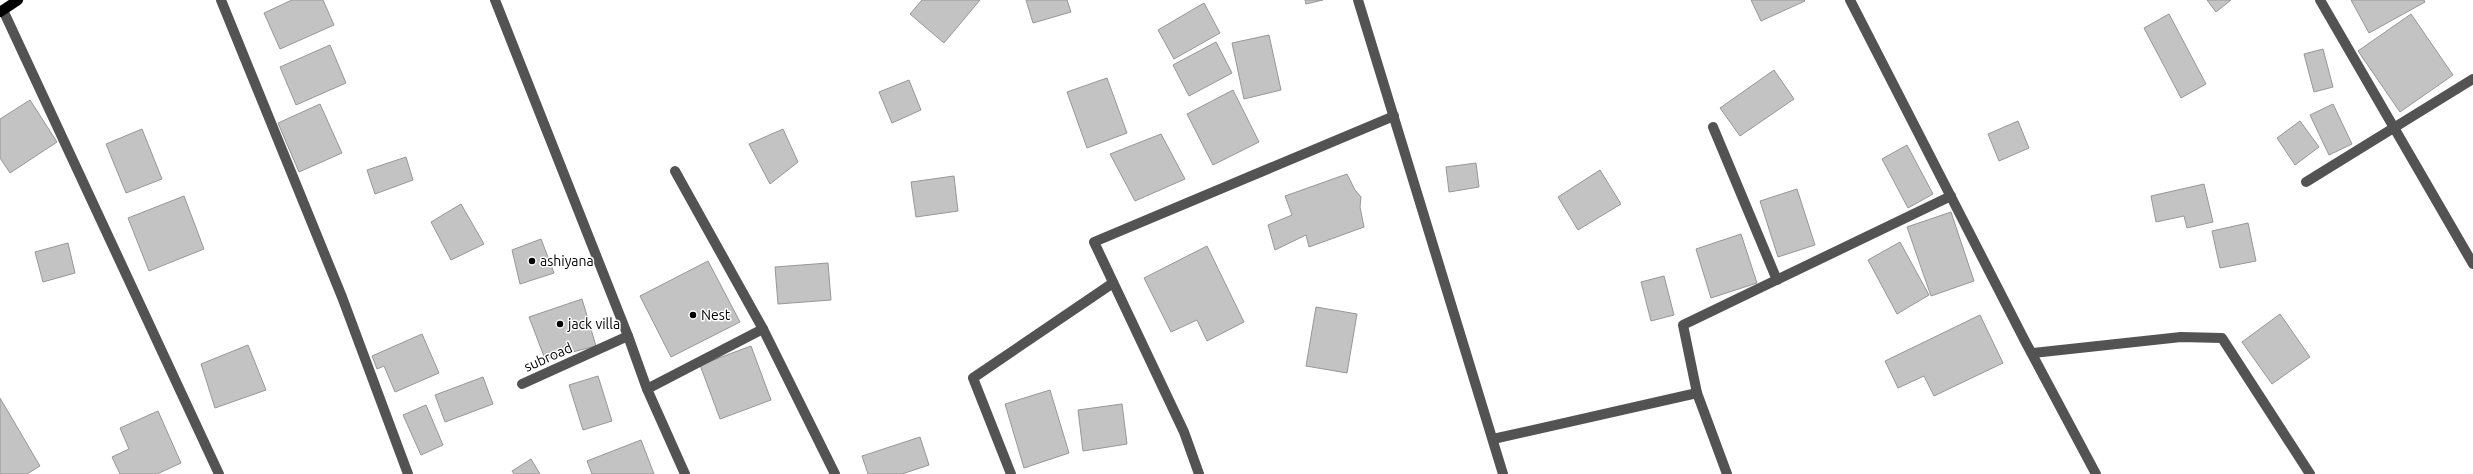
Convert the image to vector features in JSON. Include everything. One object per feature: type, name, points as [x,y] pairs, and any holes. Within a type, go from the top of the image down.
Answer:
[{"type":"main road","points":[[2,11],[14,1]]},
{"type":"street","points":[[221,0],[342,296],[408,474]]},
{"type":"street","points":[[495,0],[628,336],[647,389],[684,474]]},
{"type":"street","points":[[1358,0],[1503,474]]},
{"type":"street","points":[[1850,0],[2096,474]]},
{"type":"street","points":[[2320,0],[2473,264]]},
{"type":"street","points":[[2,11],[219,474]]},
{"type":"street","points":[[2306,182],[2473,79]]},
{"type":"street","points":[[1199,474],[1184,432],[1094,242],[1394,116]]},
{"type":"street","points":[[1713,127],[1777,280]]},
{"type":"street","points":[[675,171],[763,329],[835,474]]},
{"type":"street","points":[[1727,474],[1697,393],[1683,325],[1951,196]]},
{"type":"street","points":[[1011,474],[973,378],[1113,283]]},
{"type":"street","points":[[647,389],[763,329]]},
{"type":"street","name":"subroad","points":[[522,384],[628,336]]},
{"type":"street","points":[[2033,353],[2180,337],[2222,338],[2310,474]]},
{"type":"street","points":[[1493,439],[1697,393]]},
{"type":"building","points":[[292,0],[323,0],[334,25],[280,49],[264,13]]},
{"type":"building","points":[[922,0],[980,0],[944,43],[910,14]]},
{"type":"building","points":[[1026,0],[1067,0],[1071,12],[1033,23]]},
{"type":"building","points":[[1305,0],[1323,0],[1306,4]]},
{"type":"building","points":[[1751,0],[1804,0],[1805,1],[1761,21]]},
{"type":"building","points":[[2207,0],[2231,0],[2216,12]]},
{"type":"building","points":[[2351,0],[2424,0],[2425,2],[2369,33]]},
{"type":"building","points":[[1204,3],[1220,33],[1174,59],[1158,30]]},
{"type":"building","points":[[2169,14],[2206,84],[2181,98],[2144,28]]},
{"type":"building","points":[[2411,14],[2453,75],[2400,112],[2358,51]]},
{"type":"building","points":[[1269,35],[1281,90],[1244,99],[1232,43]]},
{"type":"building","points":[[1216,42],[1232,73],[1189,96],[1173,65]]},
{"type":"building","points":[[330,45],[346,83],[296,105],[280,67]]},
{"type":"building","points":[[2323,49],[2333,87],[2314,92],[2304,54]]},
{"type":"building","points":[[1774,70],[1794,99],[1740,136],[1720,108]]},
{"type":"building","points":[[1107,78],[1127,133],[1087,148],[1067,92]]},
{"type":"building","points":[[909,80],[921,110],[892,123],[879,92]]},
{"type":"building","points":[[1233,90],[1259,142],[1213,165],[1187,114]]},
{"type":"building","points":[[30,100],[57,142],[10,173],[0,158],[0,119]]},
{"type":"building","points":[[320,104],[342,153],[299,172],[278,123]]},
{"type":"building","points":[[2333,104],[2352,144],[2329,155],[2310,115]]},
{"type":"building","points":[[2018,121],[2029,148],[1999,161],[1988,134]]},
{"type":"building","points":[[2300,121],[2319,147],[2295,165],[2277,138]]},
{"type":"building","points":[[142,129],[162,179],[126,193],[106,144]]},
{"type":"building","points":[[783,129],[798,162],[770,184],[749,144]]},
{"type":"building","points":[[1161,134],[1185,179],[1135,201],[1110,154]]},
{"type":"building","points":[[1907,145],[1933,194],[1908,208],[1882,159]]},
{"type":"building","points":[[406,157],[413,180],[375,194],[367,170]]},
{"type":"building","points":[[1476,163],[1479,187],[1449,192],[1446,167]]},
{"type":"building","points":[[1600,170],[1621,204],[1578,230],[1558,197]]},
{"type":"building","points":[[1347,174],[1355,190],[1361,197],[1360,207],[1364,227],[1309,247],[1306,235],[1275,250],[1268,225],[1292,215],[1285,196]]},
{"type":"building","points":[[954,176],[958,211],[916,217],[911,182]]},
{"type":"building","points":[[2204,184],[2213,222],[2187,228],[2184,216],[2156,222],[2151,196]]},
{"type":"building","points":[[1797,189],[1815,245],[1778,257],[1760,201]]},
{"type":"building","points":[[184,196],[204,249],[149,271],[128,218]]},
{"type":"building","points":[[461,204],[484,244],[451,260],[431,222]]},
{"type":"building","points":[[1951,212],[1974,281],[1931,296],[1907,227]]},
{"type":"building","points":[[2248,223],[2256,261],[2220,268],[2212,231]]},
{"type":"building","points":[[1741,234],[1757,283],[1711,298],[1696,249]]},
{"type":"building","name":"ashiyana","points":[[541,239],[554,273],[520,284],[512,250]]},
{"type":"building","points":[[1900,242],[1929,295],[1897,314],[1868,260]]},
{"type":"building","points":[[68,243],[75,273],[43,282],[35,252]]},
{"type":"building","points":[[1207,246],[1244,322],[1207,341],[1197,320],[1171,332],[1144,278]]},
{"type":"building","name":"Nest","points":[[708,261],[740,322],[671,357],[640,296]]},
{"type":"building","points":[[828,263],[831,300],[778,304],[775,267]]},
{"type":"building","points":[[1664,276],[1674,315],[1651,321],[1641,282]]},
{"type":"building","name":"jack villa","points":[[582,299],[596,346],[545,359],[529,317]]},
{"type":"building","points":[[1316,307],[1357,314],[1347,373],[1306,366]]},
{"type":"building","points":[[2280,314],[2310,357],[2272,384],[2242,342]]},
{"type":"building","points":[[1980,315],[2003,363],[1934,396],[1924,376],[1898,388],[1885,361]]},
{"type":"building","points":[[422,334],[439,373],[395,392],[384,366],[377,369],[372,356]]},
{"type":"building","points":[[248,345],[266,390],[215,408],[201,364]]},
{"type":"building","points":[[751,346],[771,400],[720,419],[700,365]]},
{"type":"building","points":[[598,376],[612,421],[583,430],[569,385]]},
{"type":"building","points":[[483,377],[493,404],[445,422],[435,395]]},
{"type":"building","points":[[1050,390],[1069,453],[1024,468],[1005,404]]},
{"type":"building","points":[[0,398],[40,466],[27,474],[0,474]]},
{"type":"building","points":[[1122,404],[1127,444],[1083,451],[1078,410]]},
{"type":"building","points":[[426,405],[443,445],[421,455],[403,415]]},
{"type":"building","points":[[158,411],[181,463],[157,474],[120,474],[112,457],[129,449],[120,428]]},
{"type":"building","points":[[920,437],[929,465],[902,474],[868,474],[862,456]]},
{"type":"building","points":[[641,440],[654,474],[592,474],[587,461]]},
{"type":"building","points":[[531,459],[540,474],[514,474],[512,471]]},
{"type":"place","name":"ashiyana","points":[[532,261]]},
{"type":"place","name":"Nest","points":[[693,315]]},
{"type":"place","name":"jack villa","points":[[560,324]]}]
